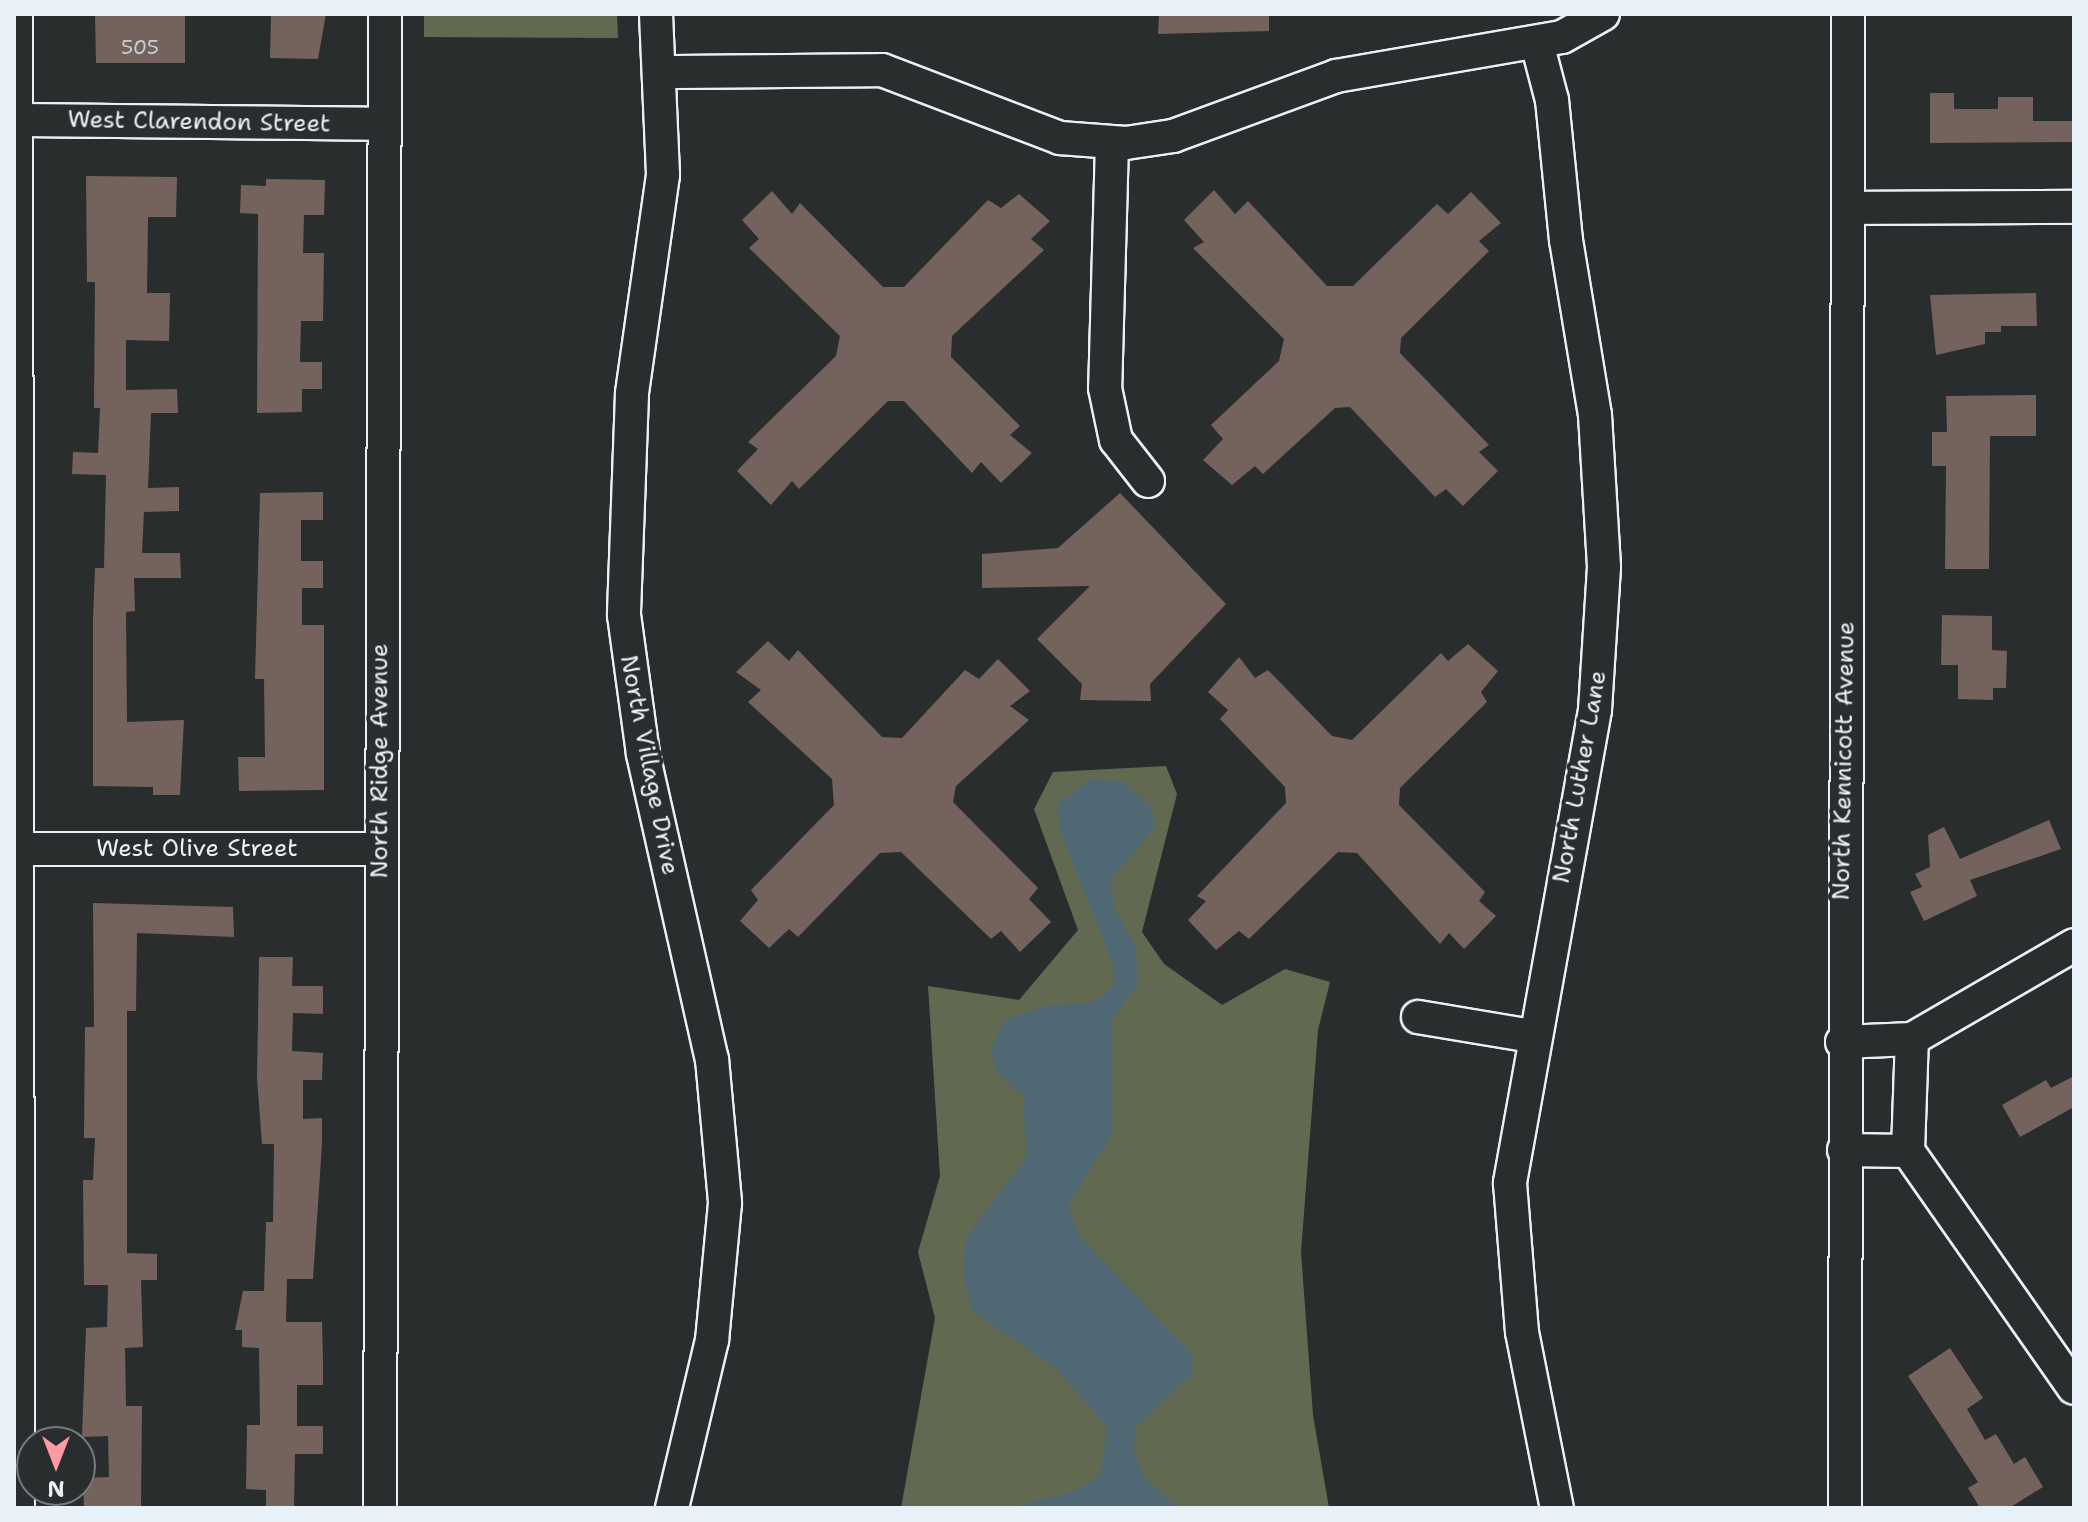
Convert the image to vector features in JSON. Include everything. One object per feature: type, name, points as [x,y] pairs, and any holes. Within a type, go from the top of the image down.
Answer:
[{"type":"street","points":[[16,14],[18,1508]]},
{"type":"street","name":"North Ridge Avenue","points":[[380,1508],[379,849],[385,14]]},
{"type":"street","name":"North Village Drive","points":[[656,14],[664,72],[659,230],[632,394],[624,615],[649,785],[712,1059],[725,1203],[712,1340],[672,1508]]},
{"type":"street","points":[[664,72],[882,70],[1060,138],[1112,143],[1173,136],[1336,76],[1537,43],[1603,14]]},
{"type":"street","name":"North Kennicott Avenue","points":[[1845,1508],[1842,1042],[1848,14]]},
{"type":"street","name":"North Luther Lane","points":[[1537,43],[1552,100],[1567,251],[1595,415],[1604,567],[1595,710],[1512,1152],[1511,1237],[1557,1508]]},
{"type":"street","name":"West Clarendon Street","points":[[14,120],[384,124]]},
{"type":"street","points":[[1112,143],[1105,388],[1116,440],[1148,481]]},
{"type":"street","points":[[1849,208],[2074,207]]},
{"type":"street","name":"West Olive Street","points":[[16,849],[379,849]]},
{"type":"street","points":[[1842,1042],[1912,1039],[2074,945]]},
{"type":"street","points":[[1418,1017],[1532,1036]]},
{"type":"street","points":[[1912,1039],[1908,1151],[2074,1388]]},
{"type":"street","points":[[1844,1150],[1908,1151]]},
{"type":"green space","points":[[424,14],[617,14],[618,38],[424,37]]},
{"type":"green space","points":[[1166,766],[1177,794],[1142,932],[1164,964],[1222,1005],[1285,969],[1330,982],[1318,1030],[1301,1252],[1313,1415],[1329,1508],[901,1508],[935,1318],[918,1252],[940,1176],[928,986],[1019,1000],[1078,930],[1034,809],[1053,772]]},
{"type":"water","points":[[1092,779],[1125,782],[1151,807],[1155,827],[1110,881],[1115,910],[1135,945],[1138,984],[1111,1020],[1112,1134],[1068,1205],[1079,1236],[1193,1355],[1191,1376],[1135,1427],[1134,1452],[1145,1479],[1179,1508],[1010,1508],[1077,1490],[1101,1473],[1107,1427],[1056,1368],[973,1312],[963,1278],[965,1239],[1026,1158],[1023,1095],[996,1071],[990,1051],[1005,1020],[1046,1006],[1094,1002],[1113,986],[1113,964],[1059,828],[1058,804]]},
{"type":"building","points":[[95,14],[185,14],[185,63],[96,63]]},
{"type":"building","points":[[271,14],[326,14],[318,59],[270,58]]},
{"type":"building","points":[[1159,14],[1269,14],[1269,31],[1158,34]]},
{"type":"building","points":[[1930,93],[1954,93],[1954,109],[1998,109],[1998,97],[2033,97],[2033,121],[2074,121],[2074,142],[1930,143]]},
{"type":"building","points":[[86,176],[177,177],[176,217],[148,217],[147,293],[170,293],[169,341],[126,340],[126,390],[177,389],[178,413],[151,413],[148,488],[179,487],[179,511],[144,512],[142,553],[180,553],[181,578],[134,578],[135,611],[126,612],[127,722],[184,720],[180,795],[153,795],[153,787],[93,786],[95,568],[104,568],[106,475],[72,474],[73,452],[98,453],[100,408],[94,408],[95,282],[87,282]]},
{"type":"building","points":[[266,179],[325,180],[324,215],[304,215],[303,253],[324,253],[323,321],[301,321],[300,362],[322,362],[322,389],[302,389],[302,412],[257,413],[258,214],[240,213],[241,185],[266,186]]},
{"type":"building","points":[[1214,190],[1235,214],[1248,201],[1327,286],[1353,286],[1437,204],[1448,214],[1471,192],[1501,223],[1479,241],[1489,251],[1401,338],[1400,353],[1489,445],[1479,452],[1498,471],[1463,506],[1446,489],[1435,497],[1350,407],[1335,408],[1263,474],[1255,466],[1232,485],[1203,460],[1223,439],[1211,425],[1279,361],[1284,339],[1193,248],[1204,242],[1184,220]]},
{"type":"building","points":[[772,191],[792,214],[800,203],[883,287],[904,287],[988,200],[1001,208],[1019,194],[1050,221],[1031,239],[1044,250],[952,336],[951,357],[1020,426],[1010,435],[1032,453],[1001,483],[981,462],[972,473],[904,401],[888,401],[799,489],[792,481],[771,505],[737,471],[758,449],[748,442],[836,356],[840,336],[749,248],[759,239],[742,220]]},
{"type":"building","points":[[2036,293],[2037,326],[2001,326],[2001,332],[1985,332],[1985,344],[1936,355],[1930,295]]},
{"type":"building","points":[[2036,395],[2036,436],[1990,436],[1989,569],[1945,569],[1946,466],[1932,466],[1932,432],[1947,432],[1946,396]]},
{"type":"building","points":[[323,492],[323,520],[301,520],[301,561],[323,561],[323,588],[302,588],[302,625],[324,625],[324,790],[239,791],[238,757],[265,757],[264,679],[255,679],[260,493]]},
{"type":"building","points":[[1120,493],[1226,604],[1150,684],[1151,701],[1080,700],[1082,684],[1037,639],[1090,586],[982,588],[982,554],[1058,548]]},
{"type":"building","points":[[1942,615],[1992,616],[1992,650],[2007,651],[2006,688],[1993,688],[1993,700],[1958,699],[1958,665],[1941,665]]},
{"type":"building","points":[[768,641],[789,661],[798,650],[882,737],[902,738],[965,670],[979,679],[998,659],[1030,691],[1010,706],[1029,720],[956,786],[953,802],[1038,888],[1029,899],[1051,922],[1020,952],[1001,931],[991,939],[901,852],[880,853],[798,937],[789,929],[769,948],[740,921],[758,900],[751,890],[834,805],[832,779],[748,702],[761,690],[736,672]]},
{"type":"building","points":[[1468,644],[1498,671],[1481,692],[1487,702],[1400,788],[1399,805],[1485,892],[1479,901],[1496,916],[1464,949],[1449,933],[1440,944],[1357,853],[1338,852],[1249,939],[1239,931],[1216,950],[1188,920],[1206,901],[1197,896],[1286,803],[1285,787],[1220,719],[1228,710],[1208,692],[1239,657],[1255,678],[1268,670],[1332,736],[1352,740],[1441,653],[1448,661]]},
{"type":"building","points":[[2049,820],[2061,849],[1970,880],[1977,896],[1924,921],[1910,892],[1922,887],[1915,874],[1930,867],[1928,835],[1944,827],[1960,859]]},
{"type":"building","points":[[93,903],[233,907],[234,937],[137,933],[136,1011],[127,1011],[127,1253],[157,1254],[157,1280],[141,1280],[143,1347],[125,1348],[126,1406],[142,1406],[141,1508],[84,1508],[96,1506],[96,1478],[109,1477],[108,1436],[96,1436],[96,1426],[82,1426],[86,1328],[107,1327],[108,1285],[84,1285],[83,1180],[93,1180],[95,1138],[84,1138],[85,1027],[94,1027]]},
{"type":"building","points":[[259,957],[293,957],[292,986],[323,986],[323,1014],[293,1013],[292,1051],[323,1053],[322,1080],[303,1080],[303,1119],[322,1118],[313,1279],[287,1279],[286,1322],[322,1322],[323,1385],[297,1385],[297,1426],[323,1426],[323,1454],[295,1454],[294,1508],[266,1508],[266,1490],[246,1489],[247,1425],[260,1425],[259,1348],[242,1347],[242,1330],[235,1330],[243,1291],[264,1291],[266,1222],[273,1222],[274,1144],[262,1144],[257,1078]]},
{"type":"building","points":[[2074,1076],[2074,1107],[2020,1137],[2002,1105],[2046,1080],[2051,1088]]},
{"type":"building","points":[[1950,1348],[1983,1398],[1967,1409],[1985,1440],[1996,1434],[2014,1464],[2025,1457],[2043,1487],[2009,1508],[1980,1508],[1968,1488],[1978,1482],[1908,1376]]}]
